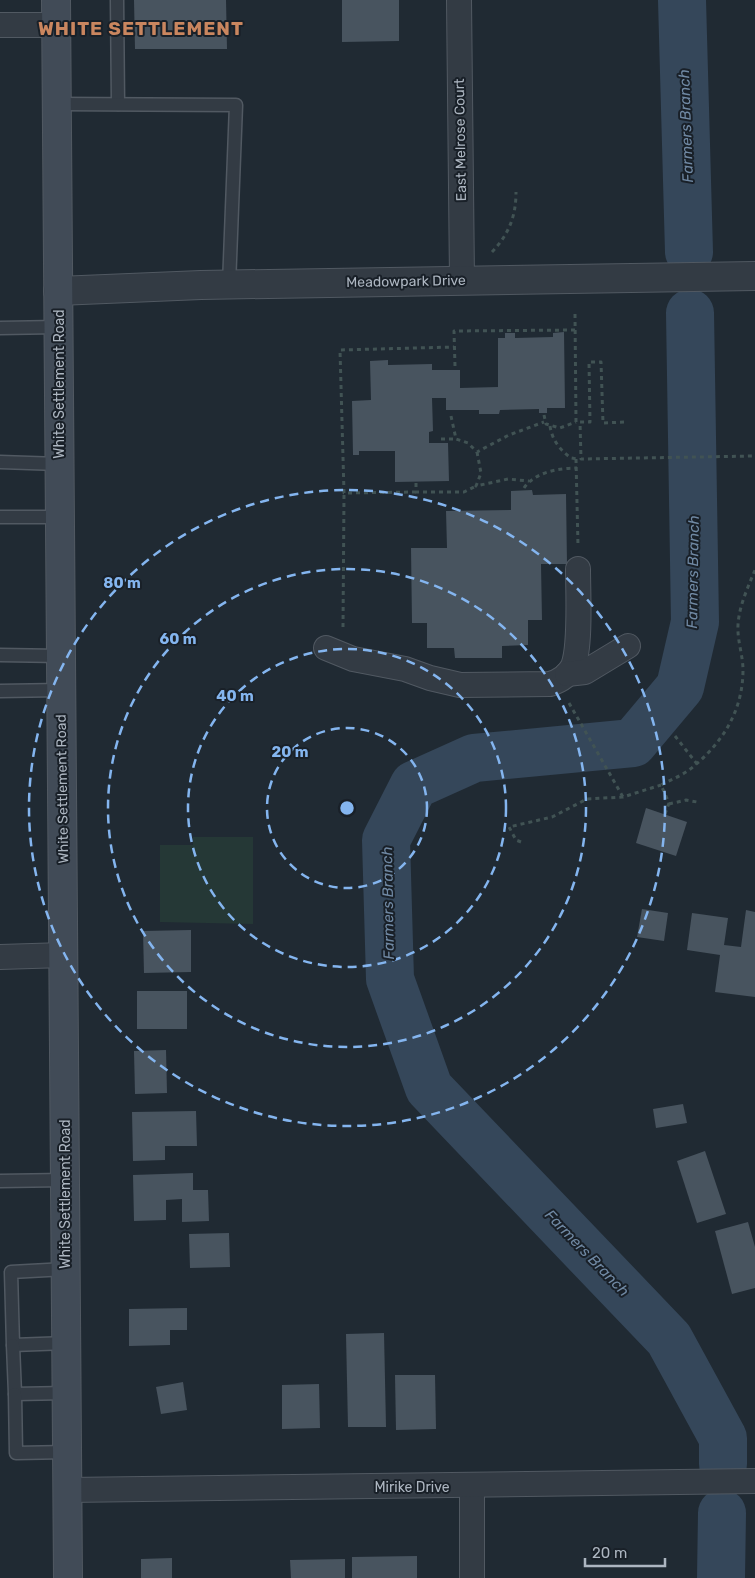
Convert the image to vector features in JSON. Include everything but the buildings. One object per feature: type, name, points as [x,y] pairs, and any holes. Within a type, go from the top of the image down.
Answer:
[{"type":"main road","name":"White Settlement Road","points":[[56,12],[68,1578]]},
{"type":"street","name":"East Melrose Court","points":[[459,0],[462,270]]},
{"type":"street","points":[[0,25],[56,12]]},
{"type":"street","name":"Meadowpark Drive","points":[[58,291],[229,284],[462,270],[755,276]]},
{"type":"street","points":[[335,641],[353,659],[405,668],[430,678],[460,686],[550,684],[561,680],[573,665],[578,569]]},
{"type":"street","points":[[567,674],[585,672],[628,646]]},
{"type":"street","points":[[0,957],[64,955]]},
{"type":"street","name":"Mirike Drive","points":[[68,1490],[755,1481]]},
{"type":"street","points":[[472,1486],[472,1578]]},
{"type":"lane","points":[[117,0],[118,104]]},
{"type":"lane","points":[[57,104],[236,105],[229,284]]},
{"type":"lane","points":[[0,328],[58,327]]},
{"type":"lane","points":[[0,462],[59,464]]},
{"type":"lane","points":[[0,517],[60,517]]},
{"type":"lane","points":[[0,655],[61,656]]},
{"type":"lane","points":[[0,691],[61,690]]},
{"type":"lane","points":[[0,1181],[65,1180]]},
{"type":"lane","points":[[66,1269],[11,1272],[16,1453],[68,1452]]},
{"type":"lane","points":[[13,1345],[67,1343]]},
{"type":"lane","points":[[15,1394],[67,1393]]},
{"type":"path","points":[[462,270],[486,259],[503,240],[515,213],[516,192]]},
{"type":"path","points":[[575,314],[581,459],[577,468],[578,569]]},
{"type":"path","points":[[455,366],[454,331],[575,330]]},
{"type":"path","points":[[335,641],[344,493],[340,350],[454,347]]},
{"type":"path","points":[[544,422],[550,426],[560,428],[578,422],[590,422],[589,362],[601,362],[603,423],[624,422]]},
{"type":"path","points":[[544,415],[544,422]]},
{"type":"path","points":[[451,416],[456,439]]},
{"type":"path","points":[[477,452],[509,435],[544,422]]},
{"type":"path","points":[[550,426],[556,442],[571,458],[755,456]]},
{"type":"path","points":[[441,439],[456,439],[468,443],[477,452],[481,473],[476,486]]},
{"type":"path","points":[[344,493],[464,492],[476,486],[508,479],[529,481],[561,468],[577,468]]},
{"type":"path","points":[[524,488],[529,481]]},
{"type":"path","points":[[416,483],[416,492]]},
{"type":"path","points":[[521,842],[516,840],[509,827],[552,817],[587,799],[623,798],[661,785],[681,775],[696,764],[720,741],[736,710],[743,680],[737,627],[739,615],[755,570]]},
{"type":"path","points":[[568,701],[588,740],[623,798]]},
{"type":"path","points":[[675,736],[696,764]]},
{"type":"path","points":[[661,785],[668,804],[665,814]]},
{"type":"path","points":[[668,804],[686,800],[697,802]]},
{"type":"green space","points":[[193,837],[253,837],[253,924],[160,922],[160,845],[193,845]]},
{"type":"waterway","name":"Farmers Branch","points":[[682,0],[689,252]]},
{"type":"waterway","name":"Farmers Branch","points":[[690,313],[695,622],[680,687],[633,743],[474,758],[414,785],[386,840],[390,979],[429,1088],[669,1339],[723,1438],[723,1464]]},
{"type":"waterway","name":"Farmers Branch","points":[[721,1578],[722,1513]]},
{"type":"district","name":"WHITE SETTLEMENT","points":[[141,28]]}]
